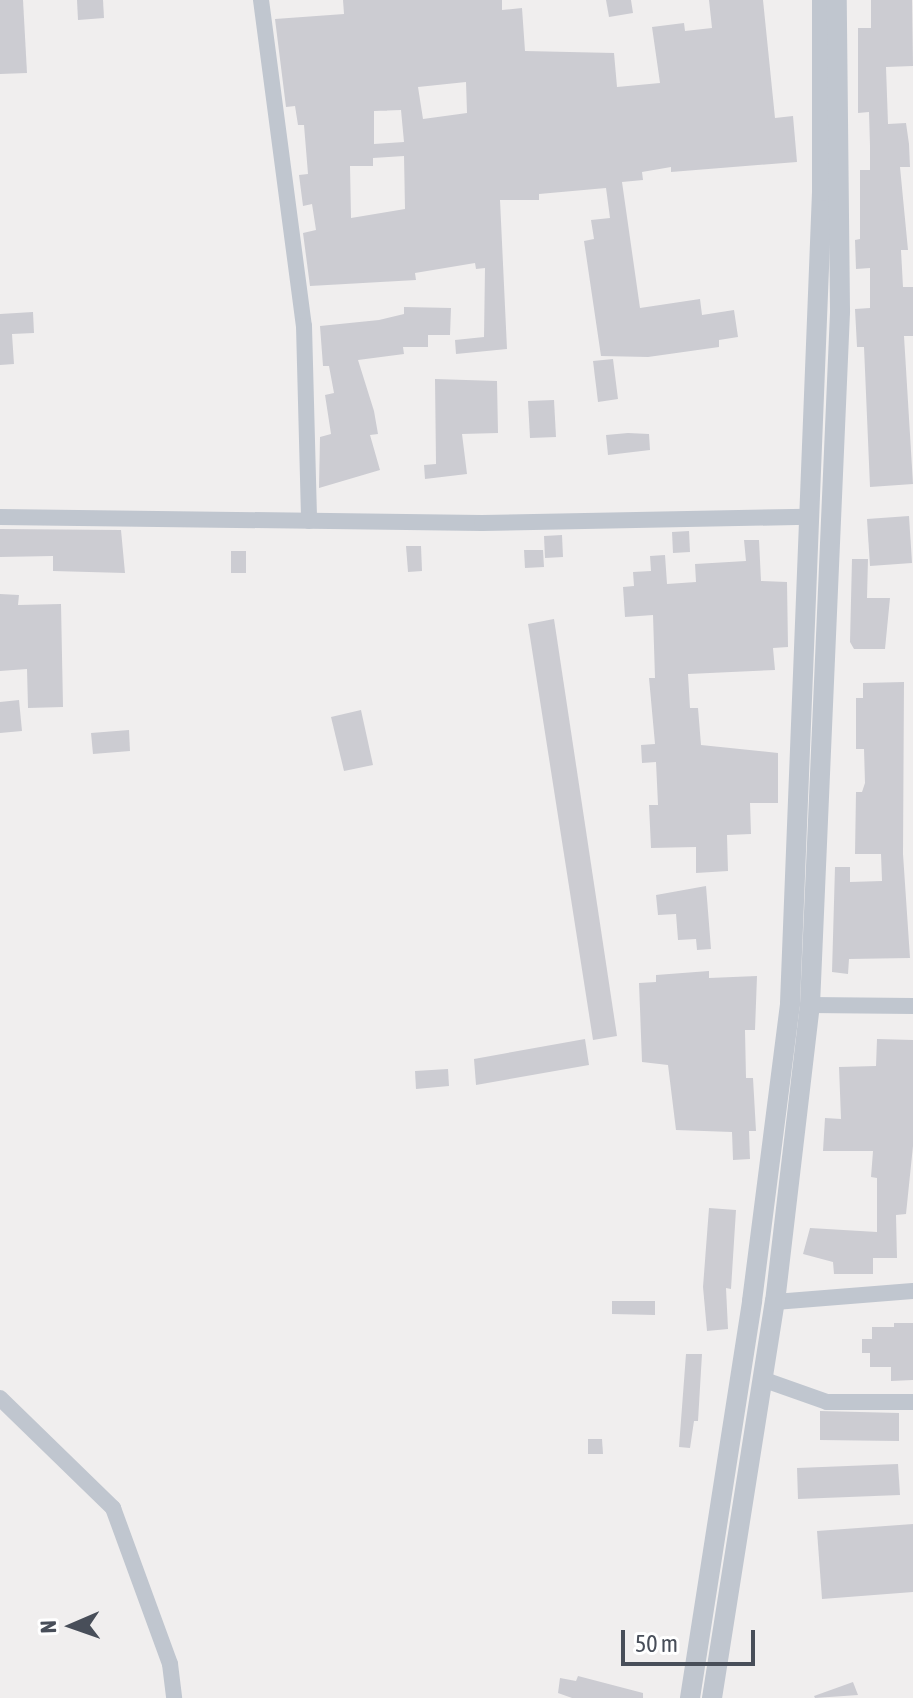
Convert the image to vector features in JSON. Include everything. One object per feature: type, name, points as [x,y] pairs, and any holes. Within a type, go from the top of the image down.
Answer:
[{"type":"street","points":[[261,0],[304,326],[309,521]]},
{"type":"street","points":[[690,1698],[752,1301],[790,1003],[822,191],[822,0]]},
{"type":"street","points":[[712,1698],[775,1302],[810,1005],[840,311],[837,0]]},
{"type":"street","points":[[0,517],[309,521],[808,517]]},
{"type":"street","points":[[810,1005],[913,1006]]},
{"type":"street","points":[[775,1302],[913,1291]]},
{"type":"street","points":[[762,1379],[827,1402],[913,1402]]},
{"type":"street","points":[[0,1398],[113,1508],[170,1664],[174,1698]]},
{"type":"building","points":[[0,0],[23,0],[27,73],[0,74]]},
{"type":"building","points":[[77,0],[103,0],[104,18],[78,20]]},
{"type":"building","points":[[343,0],[502,0],[502,10],[522,8],[525,51],[614,53],[617,87],[660,83],[652,27],[684,23],[685,31],[712,28],[709,0],[763,0],[775,118],[793,116],[797,162],[671,172],[671,167],[642,172],[643,180],[622,182],[640,308],[700,299],[702,315],[734,310],[738,337],[719,340],[719,347],[648,357],[601,356],[584,241],[594,239],[591,220],[610,218],[606,188],[539,194],[539,200],[500,200],[507,349],[456,354],[455,340],[484,337],[485,268],[476,269],[475,263],[415,273],[416,280],[310,286],[303,233],[316,230],[312,204],[303,206],[299,175],[308,174],[304,125],[298,125],[295,106],[286,107],[275,19],[344,14]],"holes":[[[466,82],[467,113],[423,119],[418,87]],[[401,110],[404,142],[374,144],[374,111]],[[404,156],[405,209],[351,218],[350,166],[373,166],[373,158]]]},
{"type":"building","points":[[606,0],[631,0],[633,13],[609,17]]},
{"type":"building","points":[[871,0],[912,0],[913,66],[886,67],[888,124],[906,123],[909,144],[910,167],[900,167],[908,250],[901,250],[903,287],[913,287],[913,336],[904,336],[913,484],[870,487],[864,347],[857,347],[855,309],[870,308],[870,268],[856,269],[855,240],[860,239],[860,170],[870,170],[869,112],[858,113],[858,28],[871,28]]},
{"type":"building","points":[[404,307],[451,308],[450,335],[428,335],[428,347],[403,347],[404,354],[358,360],[374,411],[378,434],[370,435],[380,470],[319,488],[320,437],[331,434],[325,395],[334,393],[329,366],[323,366],[320,326],[379,320],[404,314]]},
{"type":"building","points":[[33,312],[34,333],[12,334],[14,364],[0,365],[0,314]]},
{"type":"building","points":[[613,359],[618,399],[598,402],[593,361]]},
{"type":"building","points":[[435,379],[497,381],[498,433],[462,434],[467,474],[425,479],[424,465],[436,464]]},
{"type":"building","points":[[554,400],[556,437],[530,438],[528,401]]},
{"type":"building","points":[[649,434],[650,450],[608,455],[606,435]]},
{"type":"building","points":[[909,516],[912,563],[870,566],[867,519]]},
{"type":"building","points":[[0,529],[121,530],[125,573],[53,571],[53,556],[0,557]]},
{"type":"building","points":[[689,531],[690,552],[673,553],[672,532]]},
{"type":"building","points":[[562,535],[563,557],[545,558],[544,536]]},
{"type":"building","points":[[744,540],[759,540],[761,581],[787,582],[788,647],[773,648],[775,670],[688,674],[690,708],[698,708],[701,745],[778,753],[778,803],[750,803],[751,834],[727,835],[728,871],[696,873],[696,847],[651,848],[649,805],[658,805],[656,762],[642,763],[641,745],[655,744],[649,678],[655,678],[653,615],[625,617],[623,587],[634,586],[633,572],[651,571],[650,556],[665,555],[667,584],[696,582],[695,564],[746,561]]},
{"type":"building","points":[[406,546],[421,546],[422,571],[408,572]]},
{"type":"building","points":[[524,550],[543,550],[544,567],[525,568]]},
{"type":"building","points":[[231,551],[246,551],[246,573],[231,573]]},
{"type":"building","points":[[852,559],[868,559],[867,598],[890,598],[885,649],[854,649],[850,642]]},
{"type":"building","points":[[0,594],[19,595],[18,605],[61,604],[63,707],[28,708],[27,669],[0,671]]},
{"type":"building","points":[[554,619],[617,1036],[593,1040],[528,624]]},
{"type":"building","points":[[904,682],[903,854],[910,958],[849,959],[848,974],[832,972],[835,867],[850,867],[850,882],[882,881],[881,854],[855,854],[856,792],[862,792],[865,783],[864,749],[856,749],[856,698],[863,698],[863,683]]},
{"type":"building","points":[[19,700],[22,731],[0,733],[0,702]]},
{"type":"building","points":[[361,710],[373,765],[344,771],[331,717]]},
{"type":"building","points":[[129,730],[130,751],[93,754],[91,733]]},
{"type":"building","points":[[706,886],[711,949],[697,950],[696,939],[678,940],[676,914],[658,915],[656,895]]},
{"type":"building","points":[[709,971],[709,978],[757,976],[755,1030],[745,1030],[746,1078],[753,1078],[756,1131],[749,1131],[750,1159],[733,1160],[732,1132],[676,1130],[668,1065],[642,1062],[639,983],[656,982],[656,975]]},
{"type":"building","points":[[585,1039],[589,1065],[476,1085],[474,1059]]},
{"type":"building","points":[[877,1039],[913,1040],[913,1146],[906,1214],[896,1215],[897,1258],[873,1258],[873,1274],[834,1274],[833,1262],[803,1254],[810,1228],[877,1232],[877,1178],[871,1177],[873,1151],[823,1151],[825,1118],[841,1119],[839,1067],[876,1066]]},
{"type":"building","points":[[448,1069],[449,1086],[416,1089],[415,1071]]},
{"type":"building","points":[[709,1208],[736,1210],[731,1289],[726,1288],[728,1329],[707,1331],[703,1287]]},
{"type":"building","points":[[612,1301],[655,1301],[655,1315],[612,1314]]},
{"type":"building","points":[[894,1323],[913,1323],[913,1380],[891,1381],[891,1367],[870,1367],[870,1353],[862,1353],[862,1339],[872,1339],[872,1327],[894,1327]]},
{"type":"building","points":[[686,1354],[702,1354],[698,1421],[694,1421],[690,1448],[679,1447]]},
{"type":"building","points":[[820,1411],[899,1413],[899,1441],[820,1440]]},
{"type":"building","points":[[588,1439],[602,1439],[603,1454],[588,1454]]},
{"type":"building","points":[[898,1464],[900,1495],[798,1499],[797,1468]]},
{"type":"building","points":[[913,1524],[913,1592],[822,1599],[817,1531]]},
{"type":"building","points":[[578,1676],[643,1693],[643,1698],[572,1698],[558,1693],[560,1678],[576,1681]]},
{"type":"building","points":[[853,1682],[858,1695],[814,1696]]}]
